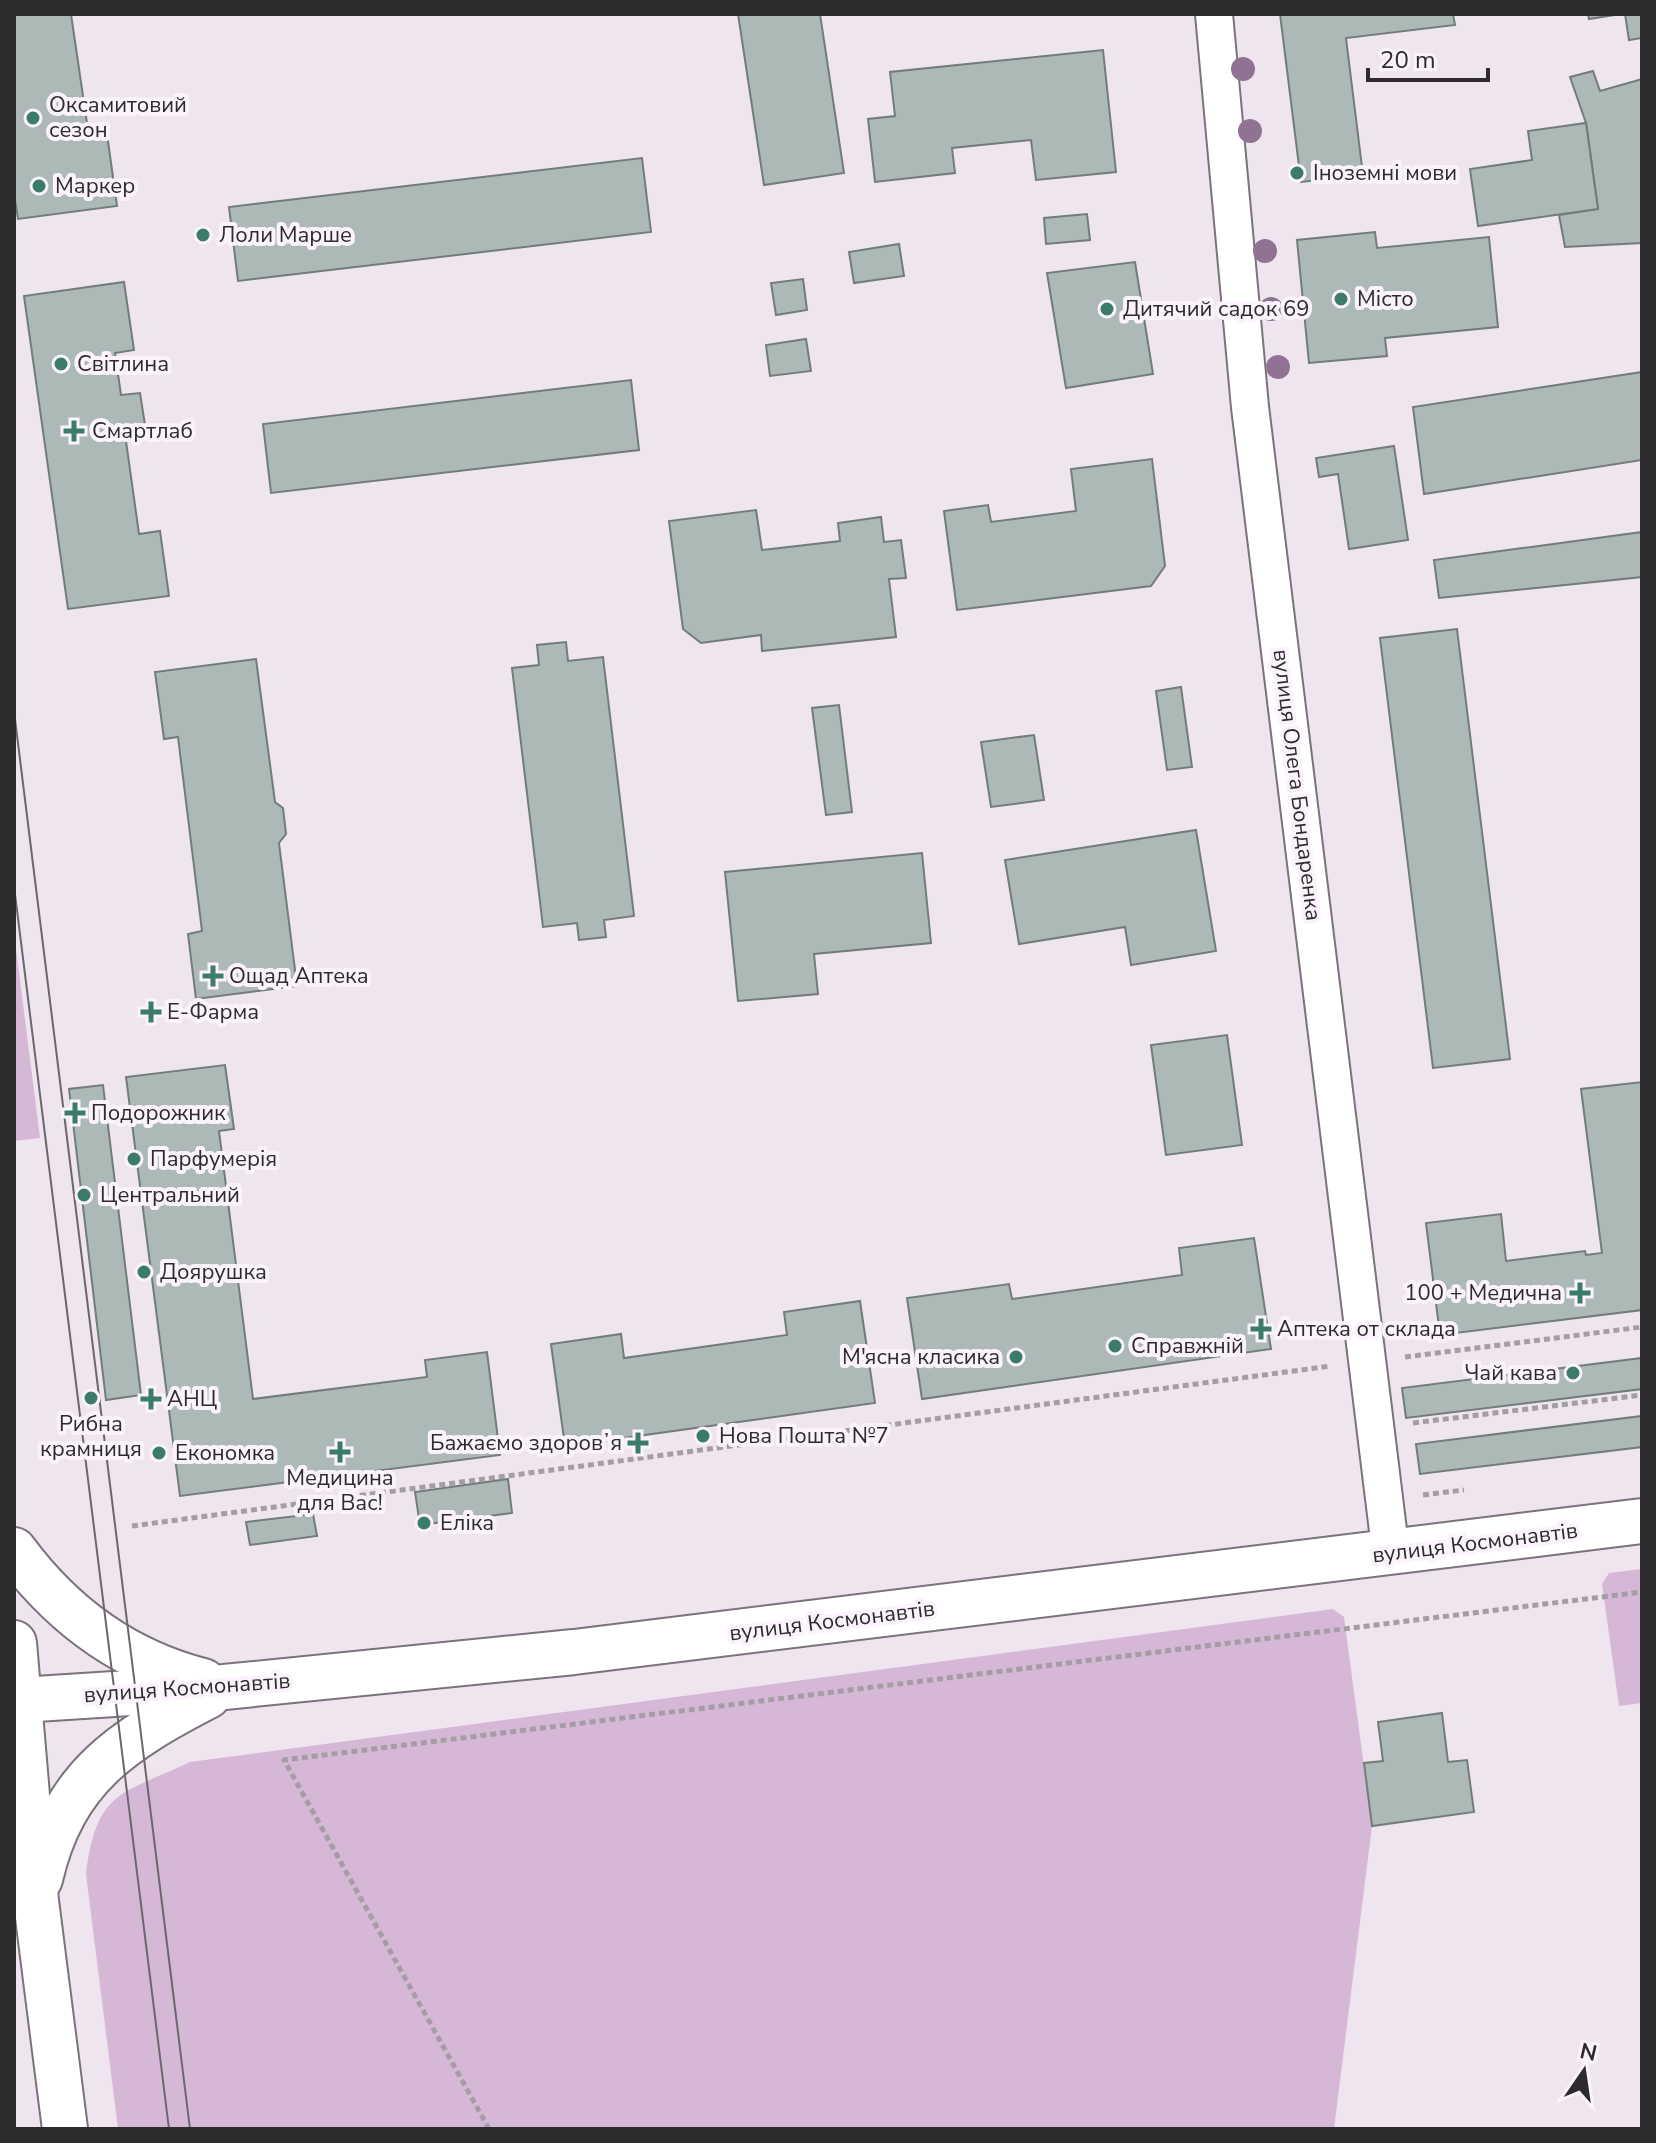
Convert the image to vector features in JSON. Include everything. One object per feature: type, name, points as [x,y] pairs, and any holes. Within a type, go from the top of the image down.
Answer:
[{"type":"main road","name":"вулиця Космонавтів","points":[[20,1700],[224,1687],[574,1652],[1391,1555],[1642,1521]]},
{"type":"main road","points":[[14,1550],[67,1612],[131,1656],[176,1675],[224,1687]]},
{"type":"main road","points":[[14,1643],[36,1901],[65,2129]]},
{"type":"main road","points":[[36,1901],[56,1832],[94,1771],[140,1731],[224,1687]]},
{"type":"main road","points":[[14,1838],[36,1901]]},
{"type":"street","name":"вулиця Олега Бондаренка","points":[[1214,14],[1250,407],[1391,1555]]},
{"type":"path","points":[[132,1526],[1642,1327]]},
{"type":"path","points":[[1407,1424],[1642,1395]]},
{"type":"path","points":[[489,2129],[284,1760],[1642,1592]]},
{"type":"shaded area","points":[[14,933],[40,1138],[14,1141]]},
{"type":"shaded area","points":[[1642,1569],[1642,1703],[1619,1706],[1602,1584],[1609,1573]]},
{"type":"shaded area","points":[[1333,1609],[1344,1617],[1372,1826],[1334,2129],[118,2129],[86,1874],[91,1846],[105,1810],[116,1799],[190,1762]]},
{"type":"building","points":[[14,14],[71,14],[89,137],[107,134],[117,206],[18,219],[14,194]]},
{"type":"building","points":[[738,14],[820,14],[844,173],[764,185]]},
{"type":"building","points":[[1280,14],[1453,14],[1455,25],[1346,38],[1363,175],[1301,182]]},
{"type":"building","points":[[1588,14],[1621,14],[1589,19]]},
{"type":"building","points":[[1625,14],[1642,14],[1642,38],[1629,40]]},
{"type":"building","points":[[1103,50],[1116,172],[1036,180],[1031,140],[952,148],[955,173],[875,182],[868,119],[895,116],[890,72]]},
{"type":"building","points":[[1593,71],[1600,91],[1642,79],[1642,243],[1565,247],[1559,215],[1598,209],[1586,123],[1570,77]]},
{"type":"building","points":[[1586,123],[1598,209],[1478,226],[1470,169],[1532,160],[1528,131]]},
{"type":"building","points":[[642,158],[651,232],[238,281],[229,207]]},
{"type":"building","points":[[1087,214],[1090,240],[1046,244],[1044,218]]},
{"type":"building","points":[[1375,232],[1377,248],[1489,237],[1498,327],[1385,338],[1387,356],[1309,363],[1297,240]]},
{"type":"building","points":[[899,244],[904,276],[854,283],[849,252]]},
{"type":"building","points":[[1135,262],[1153,374],[1066,388],[1047,273]]},
{"type":"building","points":[[803,279],[807,310],[776,315],[771,283]]},
{"type":"building","points":[[124,282],[134,350],[115,353],[121,395],[140,393],[146,431],[125,434],[139,534],[160,531],[169,596],[68,609],[24,296]]},
{"type":"building","points":[[806,339],[811,371],[770,376],[766,345]]},
{"type":"building","points":[[1642,372],[1642,460],[1424,494],[1413,407]]},
{"type":"building","points":[[631,380],[639,450],[271,493],[263,424]]},
{"type":"building","points":[[1394,446],[1408,540],[1349,549],[1338,474],[1319,477],[1316,458]]},
{"type":"building","points":[[1152,459],[1165,566],[1151,586],[957,610],[944,511],[988,505],[991,522],[1076,511],[1071,469]]},
{"type":"building","points":[[756,510],[762,550],[840,541],[838,523],[881,517],[884,542],[901,540],[906,578],[889,579],[896,637],[762,651],[761,635],[701,643],[683,629],[669,521]]},
{"type":"building","points":[[1642,532],[1642,577],[1439,598],[1434,560]]},
{"type":"building","points":[[1457,629],[1510,1059],[1433,1068],[1380,638]]},
{"type":"building","points":[[566,642],[568,661],[603,657],[634,916],[604,920],[606,937],[579,940],[577,923],[543,927],[512,668],[539,665],[537,645]]},
{"type":"building","points":[[256,659],[275,802],[283,808],[286,834],[279,843],[297,986],[196,999],[188,934],[202,931],[178,737],[164,739],[155,672]]},
{"type":"building","points":[[1181,687],[1192,767],[1167,770],[1156,691]]},
{"type":"building","points":[[839,705],[852,812],[826,815],[812,708]]},
{"type":"building","points":[[1034,735],[1044,800],[991,807],[981,742]]},
{"type":"building","points":[[1196,830],[1216,951],[1131,965],[1125,927],[1019,944],[1005,860]]},
{"type":"building","points":[[922,853],[931,943],[814,954],[818,994],[738,1001],[725,872]]},
{"type":"building","points":[[1227,1035],[1242,1145],[1166,1155],[1151,1045]]},
{"type":"building","points":[[225,1065],[234,1129],[219,1131],[253,1399],[427,1377],[425,1360],[487,1352],[500,1455],[180,1496],[126,1077]]},
{"type":"building","points":[[1642,1082],[1642,1310],[1440,1335],[1426,1223],[1501,1214],[1506,1261],[1585,1251],[1586,1255],[1602,1253],[1581,1089]]},
{"type":"building","points":[[103,1085],[141,1395],[106,1400],[69,1089]]},
{"type":"building","points":[[1254,1238],[1271,1349],[922,1399],[907,1298],[1009,1284],[1012,1299],[1182,1275],[1179,1248]]},
{"type":"building","points":[[860,1301],[875,1403],[565,1446],[551,1344],[621,1334],[624,1358],[787,1335],[784,1312]]},
{"type":"building","points":[[1642,1358],[1642,1389],[1406,1418],[1402,1388]]},
{"type":"building","points":[[1642,1416],[1642,1447],[1420,1474],[1416,1444]]},
{"type":"building","points":[[508,1479],[512,1513],[420,1525],[415,1492]]},
{"type":"building","points":[[313,1514],[317,1536],[250,1545],[246,1522]]},
{"type":"building","points":[[1442,1713],[1448,1762],[1467,1760],[1474,1812],[1372,1826],[1364,1763],[1383,1761],[1378,1722]]},
{"type":"tram line","points":[[14,711],[190,2129]]},
{"type":"tram line","points":[[14,886],[169,2129]]},
{"type":"place","name":"Оксамитовий сезон","points":[[33,118]]},
{"type":"place","name":"Іноземні мови","points":[[1297,173]]},
{"type":"place","name":"Маркер","points":[[39,186]]},
{"type":"place","name":"Лоли Марше","points":[[203,235]]},
{"type":"place","name":"Місто","points":[[1341,299]]},
{"type":"place","name":"Дитячий садок 69","points":[[1107,309]]},
{"type":"place","name":"Світлина","points":[[61,364]]},
{"type":"place","name":"Смартлаб","points":[[74,431]]},
{"type":"place","name":"Ощад Аптека","points":[[213,976]]},
{"type":"place","name":"Е-Фарма","points":[[151,1012]]},
{"type":"place","name":"Подорожник","points":[[75,1113]]},
{"type":"place","name":"Парфумерія","points":[[134,1159]]},
{"type":"place","name":"Центральний","points":[[84,1195]]},
{"type":"place","name":"Доярушка","points":[[144,1272]]},
{"type":"place","name":"100 + Медична","points":[[1580,1293]]},
{"type":"place","name":"Аптека от склада","points":[[1261,1329]]},
{"type":"place","name":"Справжній","points":[[1115,1346]]},
{"type":"place","name":"М'ясна класика","points":[[1016,1357]]},
{"type":"place","name":"Чай кава","points":[[1573,1373]]},
{"type":"place","name":"Рибна крамниця","points":[[91,1398]]},
{"type":"place","name":"АНЦ","points":[[151,1399]]},
{"type":"place","name":"Нова Пошта №7","points":[[703,1436]]},
{"type":"place","name":"Бажаємо здоровʼя","points":[[638,1443]]},
{"type":"place","name":"Медицина для Вас!","points":[[340,1452]]},
{"type":"place","name":"Економка","points":[[159,1453]]},
{"type":"place","name":"Еліка","points":[[424,1523]]}]
